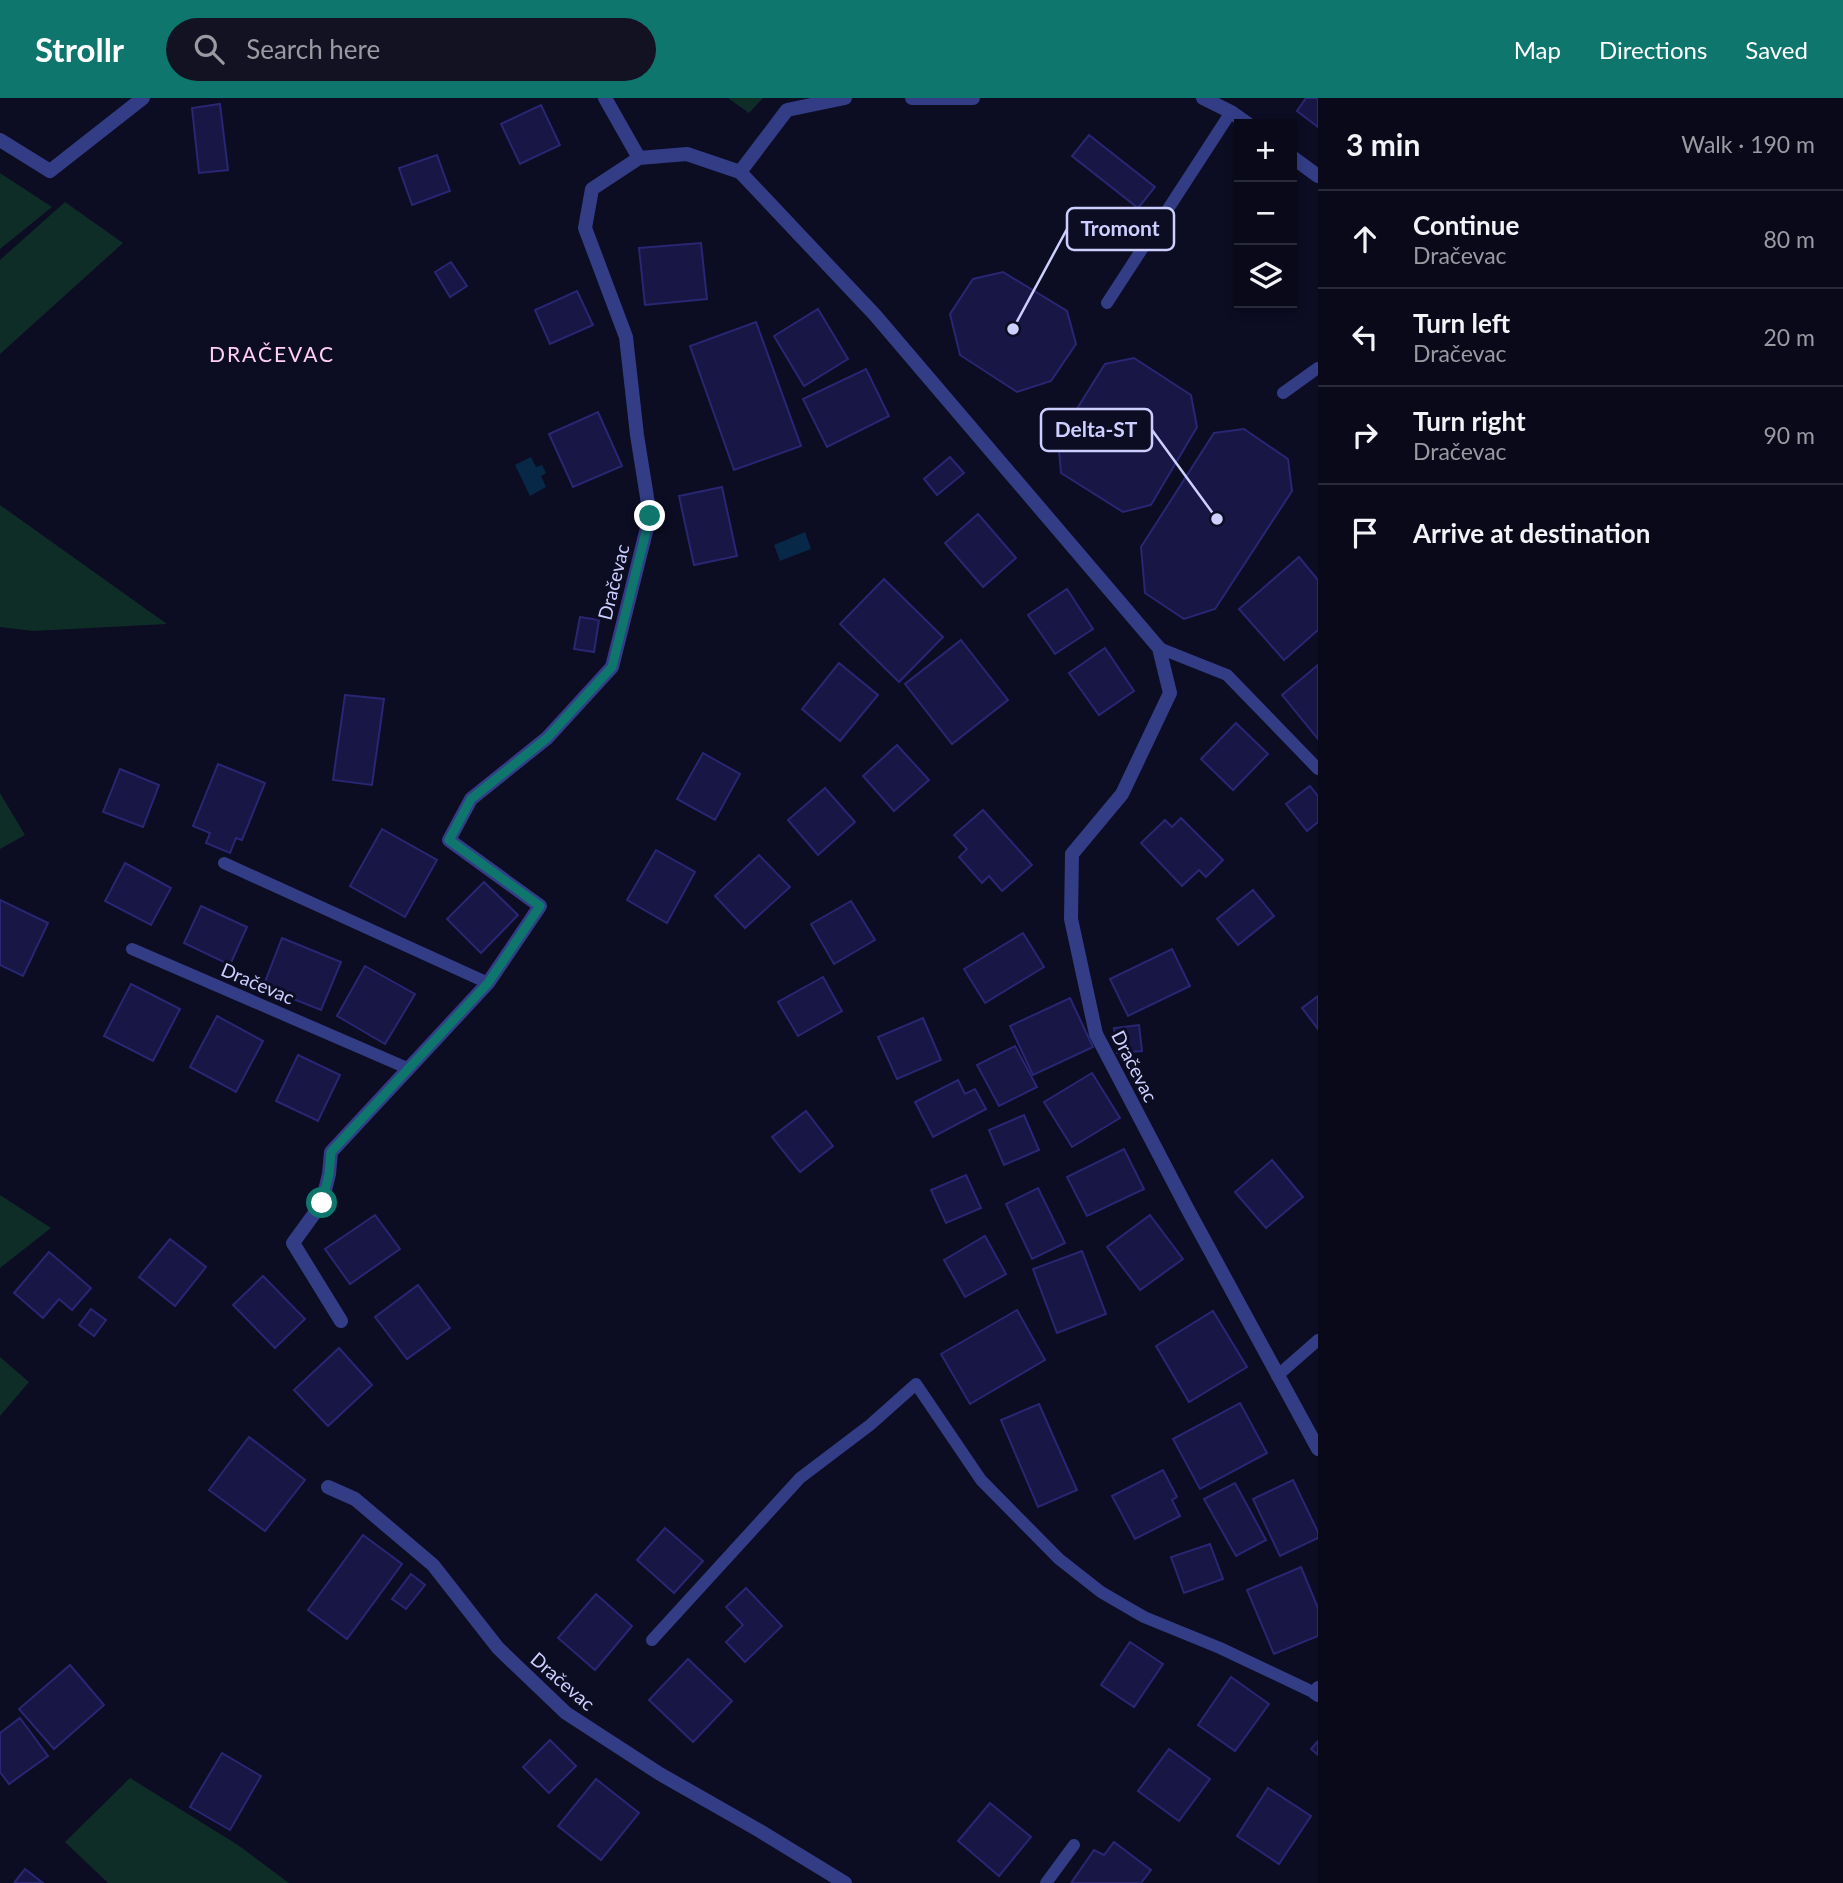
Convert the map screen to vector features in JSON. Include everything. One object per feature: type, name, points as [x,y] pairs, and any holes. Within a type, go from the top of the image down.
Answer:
[{"type":"street","points":[[0,140],[50,171],[143,98]]},
{"type":"street","points":[[604,98],[639,158]]},
{"type":"street","points":[[740,172],[787,110],[845,98]]},
{"type":"street","points":[[912,98],[973,98]]},
{"type":"street","points":[[1203,98],[1241,119]]},
{"type":"street","name":"Dračevac","points":[[341,1321],[293,1243],[322,1203],[331,1152],[488,983],[540,906],[449,840],[471,799],[547,738],[612,667],[650,516],[637,435],[626,337],[585,228],[592,189],[639,158],[687,154],[740,172],[875,315],[1159,648],[1170,693],[1122,794],[1072,854],[1071,919],[1096,1034],[1277,1376],[1318,1448]]},
{"type":"street","points":[[1297,161],[1318,176]]},
{"type":"street","name":"Dračevac","points":[[328,1487],[355,1499],[433,1565],[498,1648],[566,1713],[660,1774],[845,1883]]},
{"type":"lane","points":[[1107,303],[1231,112]]},
{"type":"lane","points":[[1283,393],[1318,368]]},
{"type":"lane","name":"Dračevac","points":[[1159,648],[1227,676],[1318,768]]},
{"type":"lane","points":[[224,863],[488,983]]},
{"type":"lane","name":"Dračevac","points":[[132,950],[407,1068]]},
{"type":"lane","points":[[1277,1376],[1318,1340]]},
{"type":"lane","points":[[652,1640],[800,1478],[870,1424],[916,1384],[981,1480],[1059,1559],[1101,1591],[1144,1616],[1220,1647],[1317,1692]]},
{"type":"lane","points":[[1046,1883],[1074,1846]]},
{"type":"green space","points":[[728,98],[763,98],[749,113]]},
{"type":"green space","points":[[0,173],[52,207],[0,249]]},
{"type":"green space","points":[[65,202],[123,243],[0,354],[0,260]]},
{"type":"green space","points":[[0,505],[167,624],[33,631],[0,627]]},
{"type":"green space","points":[[0,793],[25,835],[0,849]]},
{"type":"green space","points":[[0,1195],[51,1228],[0,1268]]},
{"type":"green space","points":[[0,1357],[29,1382],[0,1416]]},
{"type":"green space","points":[[130,1778],[238,1845],[289,1883],[108,1883],[65,1842]]},
{"type":"water","points":[[531,457],[536,467],[542,465],[546,473],[541,476],[546,487],[530,496],[515,465]]},
{"type":"water","points":[[805,532],[811,549],[780,561],[774,545]]},
{"type":"building","points":[[1306,98],[1318,98],[1318,127],[1297,111]]},
{"type":"building","points":[[220,104],[228,170],[199,173],[192,108]]},
{"type":"building","points":[[541,105],[560,145],[520,164],[501,124]]},
{"type":"building","points":[[1089,135],[1155,187],[1138,208],[1072,156]]},
{"type":"building","points":[[437,155],[450,191],[412,205],[399,168]]},
{"type":"building","points":[[701,243],[707,299],[645,305],[639,248]]},
{"type":"building","points":[[451,262],[467,286],[450,297],[435,272]]},
{"type":"building","points":[[1003,272],[1067,311],[1076,344],[1051,381],[1017,392],[960,355],[950,314],[973,279]]},
{"type":"building","points":[[577,291],[593,325],[550,344],[535,310]]},
{"type":"building","points":[[818,309],[848,359],[804,386],[774,336]]},
{"type":"building","points":[[756,322],[801,446],[734,470],[690,346]]},
{"type":"building","points":[[1134,358],[1191,395],[1197,427],[1151,505],[1123,512],[1061,473],[1058,439],[1105,364]]},
{"type":"building","points":[[866,369],[889,416],[827,447],[803,399]]},
{"type":"building","points":[[598,412],[622,466],[573,487],[549,434]]},
{"type":"building","points":[[1244,429],[1288,459],[1292,491],[1215,609],[1184,619],[1145,593],[1141,547],[1214,433]]},
{"type":"building","points":[[950,457],[964,473],[937,495],[924,479]]},
{"type":"building","points":[[722,487],[737,556],[694,565],[679,496]]},
{"type":"building","points":[[978,514],[1016,558],[983,587],[945,543]]},
{"type":"building","points":[[1299,557],[1318,580],[1318,630],[1284,660],[1239,609]]},
{"type":"building","points":[[884,579],[943,637],[899,682],[840,624]]},
{"type":"building","points":[[1067,589],[1093,629],[1055,654],[1028,615]]},
{"type":"building","points":[[580,617],[599,620],[594,652],[574,649]]},
{"type":"building","points":[[961,640],[1008,700],[952,744],[905,684]]},
{"type":"building","points":[[1105,648],[1134,691],[1099,715],[1069,673]]},
{"type":"building","points":[[839,663],[878,695],[840,741],[802,709]]},
{"type":"building","points":[[1318,665],[1318,739],[1282,695]]},
{"type":"building","points":[[345,695],[384,699],[372,785],[333,780]]},
{"type":"building","points":[[1236,723],[1268,754],[1233,790],[1201,759]]},
{"type":"building","points":[[897,745],[929,780],[894,811],[863,776]]},
{"type":"building","points":[[703,753],[740,774],[715,820],[677,799]]},
{"type":"building","points":[[218,764],[265,783],[242,840],[236,838],[230,853],[206,843],[210,833],[193,826]]},
{"type":"building","points":[[120,769],[159,785],[143,827],[103,812]]},
{"type":"building","points":[[1310,786],[1318,796],[1318,822],[1307,831],[1286,804]]},
{"type":"building","points":[[825,788],[855,822],[818,855],[788,820]]},
{"type":"building","points":[[983,810],[1032,865],[1002,891],[989,876],[982,883],[959,857],[967,849],[954,835]]},
{"type":"building","points":[[1181,818],[1223,860],[1206,877],[1199,870],[1182,886],[1141,843],[1165,820],[1172,827]]},
{"type":"building","points":[[382,829],[437,860],[405,917],[350,886]]},
{"type":"building","points":[[656,850],[695,872],[667,923],[627,900]]},
{"type":"building","points":[[759,855],[790,887],[745,928],[715,896]]},
{"type":"building","points":[[125,863],[171,888],[151,925],[105,901]]},
{"type":"building","points":[[484,882],[518,915],[481,953],[447,919]]},
{"type":"building","points":[[1253,890],[1274,916],[1238,945],[1217,919]]},
{"type":"building","points":[[0,900],[48,923],[23,976],[0,965]]},
{"type":"building","points":[[851,901],[875,940],[834,964],[811,924]]},
{"type":"building","points":[[201,906],[247,927],[230,965],[184,943]]},
{"type":"building","points":[[1023,933],[1044,967],[985,1003],[964,969]]},
{"type":"building","points":[[282,938],[341,962],[321,1010],[263,987]]},
{"type":"building","points":[[1172,949],[1190,986],[1128,1016],[1110,979]]},
{"type":"building","points":[[365,966],[415,994],[385,1044],[337,1016]]},
{"type":"building","points":[[823,977],[842,1011],[798,1036],[778,1002]]},
{"type":"building","points":[[131,984],[180,1009],[153,1061],[104,1036]]},
{"type":"building","points":[[1318,996],[1318,1029],[1302,1008]]},
{"type":"building","points":[[1070,998],[1093,1047],[1033,1075],[1010,1026]]},
{"type":"building","points":[[217,1016],[263,1041],[236,1092],[190,1067]]},
{"type":"building","points":[[923,1018],[941,1060],[897,1079],[878,1037]]},
{"type":"building","points":[[1139,1025],[1142,1051],[1117,1053],[1114,1028]]},
{"type":"building","points":[[1015,1046],[1037,1087],[999,1106],[977,1065]]},
{"type":"building","points":[[298,1055],[340,1075],[318,1121],[276,1101]]},
{"type":"building","points":[[1092,1073],[1120,1118],[1072,1147],[1044,1102]]},
{"type":"building","points":[[958,1080],[965,1094],[975,1089],[986,1109],[933,1137],[915,1102]]},
{"type":"building","points":[[806,1111],[833,1146],[800,1172],[772,1137]]},
{"type":"building","points":[[1024,1115],[1039,1150],[1004,1165],[989,1130]]},
{"type":"building","points":[[1124,1149],[1144,1189],[1087,1216],[1067,1177]]},
{"type":"building","points":[[1272,1160],[1303,1197],[1266,1228],[1235,1192]]},
{"type":"building","points":[[966,1175],[981,1208],[946,1223],[931,1190]]},
{"type":"building","points":[[1038,1188],[1065,1243],[1032,1259],[1006,1204]]},
{"type":"building","points":[[375,1215],[400,1249],[350,1284],[325,1249]]},
{"type":"building","points":[[1150,1215],[1183,1259],[1140,1290],[1107,1247]]},
{"type":"building","points":[[985,1236],[1006,1274],[965,1297],[944,1260]]},
{"type":"building","points":[[170,1239],[206,1267],[175,1306],[139,1277]]},
{"type":"building","points":[[1082,1251],[1106,1314],[1057,1333],[1033,1269]]},
{"type":"building","points":[[49,1252],[91,1288],[72,1310],[59,1299],[43,1318],[14,1293]]},
{"type":"building","points":[[263,1276],[305,1319],[275,1348],[233,1305]]},
{"type":"building","points":[[418,1285],[450,1328],[407,1359],[375,1317]]},
{"type":"building","points":[[91,1309],[106,1320],[94,1336],[79,1325]]},
{"type":"building","points":[[1017,1310],[1045,1360],[970,1404],[941,1354]]},
{"type":"building","points":[[1213,1311],[1247,1367],[1189,1402],[1156,1346]]},
{"type":"building","points":[[339,1348],[372,1385],[328,1426],[294,1390]]},
{"type":"building","points":[[1240,1403],[1267,1453],[1200,1489],[1173,1439]]},
{"type":"building","points":[[1039,1404],[1077,1490],[1038,1507],[1001,1420]]},
{"type":"building","points":[[249,1437],[305,1480],[265,1531],[209,1490]]},
{"type":"building","points":[[1163,1470],[1177,1497],[1172,1500],[1180,1516],[1135,1539],[1112,1496]]},
{"type":"building","points":[[1293,1480],[1318,1532],[1318,1538],[1280,1556],[1253,1499]]},
{"type":"building","points":[[1235,1483],[1266,1540],[1236,1556],[1204,1499]]},
{"type":"building","points":[[665,1528],[703,1561],[674,1593],[637,1560]]},
{"type":"building","points":[[363,1535],[402,1564],[347,1639],[308,1610]]},
{"type":"building","points":[[1210,1544],[1223,1579],[1184,1593],[1171,1557]]},
{"type":"building","points":[[1301,1567],[1318,1608],[1318,1636],[1274,1654],[1247,1590]]},
{"type":"building","points":[[411,1574],[425,1585],[406,1609],[392,1599]]},
{"type":"building","points":[[746,1588],[782,1626],[745,1662],[726,1642],[743,1625],[726,1607]]},
{"type":"building","points":[[596,1594],[632,1626],[595,1670],[558,1638]]},
{"type":"building","points":[[1130,1642],[1163,1664],[1134,1707],[1101,1685]]},
{"type":"building","points":[[688,1659],[732,1701],[693,1742],[649,1700]]},
{"type":"building","points":[[70,1665],[104,1705],[54,1749],[19,1709]]},
{"type":"building","points":[[1231,1677],[1269,1704],[1235,1751],[1198,1725]]},
{"type":"building","points":[[20,1718],[48,1756],[9,1784],[0,1772],[0,1733]]},
{"type":"building","points":[[550,1740],[576,1766],[549,1793],[523,1767]]},
{"type":"building","points":[[1318,1741],[1318,1755],[1311,1749]]},
{"type":"building","points":[[1169,1749],[1210,1779],[1179,1821],[1138,1791]]},
{"type":"building","points":[[222,1753],[261,1776],[230,1830],[190,1807]]},
{"type":"building","points":[[596,1779],[639,1813],[601,1860],[558,1826]]},
{"type":"building","points":[[1268,1788],[1311,1816],[1279,1864],[1237,1836]]},
{"type":"building","points":[[990,1803],[1031,1837],[999,1876],[958,1841]]},
{"type":"building","points":[[1114,1842],[1151,1870],[1141,1883],[1071,1883],[1094,1850],[1104,1855]]},
{"type":"building","points":[[25,1869],[43,1883],[14,1883]]},
{"type":"place","name":"Tromont","points":[[1013,329]]},
{"type":"place","name":"Delta-ST","points":[[1217,519]]},
{"type":"district","name":"DRAČEVAC","points":[[272,353]]},
{"type":"route","points":[[322,1203],[331,1152],[488,983],[540,906],[449,840],[471,799],[547,738],[612,667],[650,516]]}]
